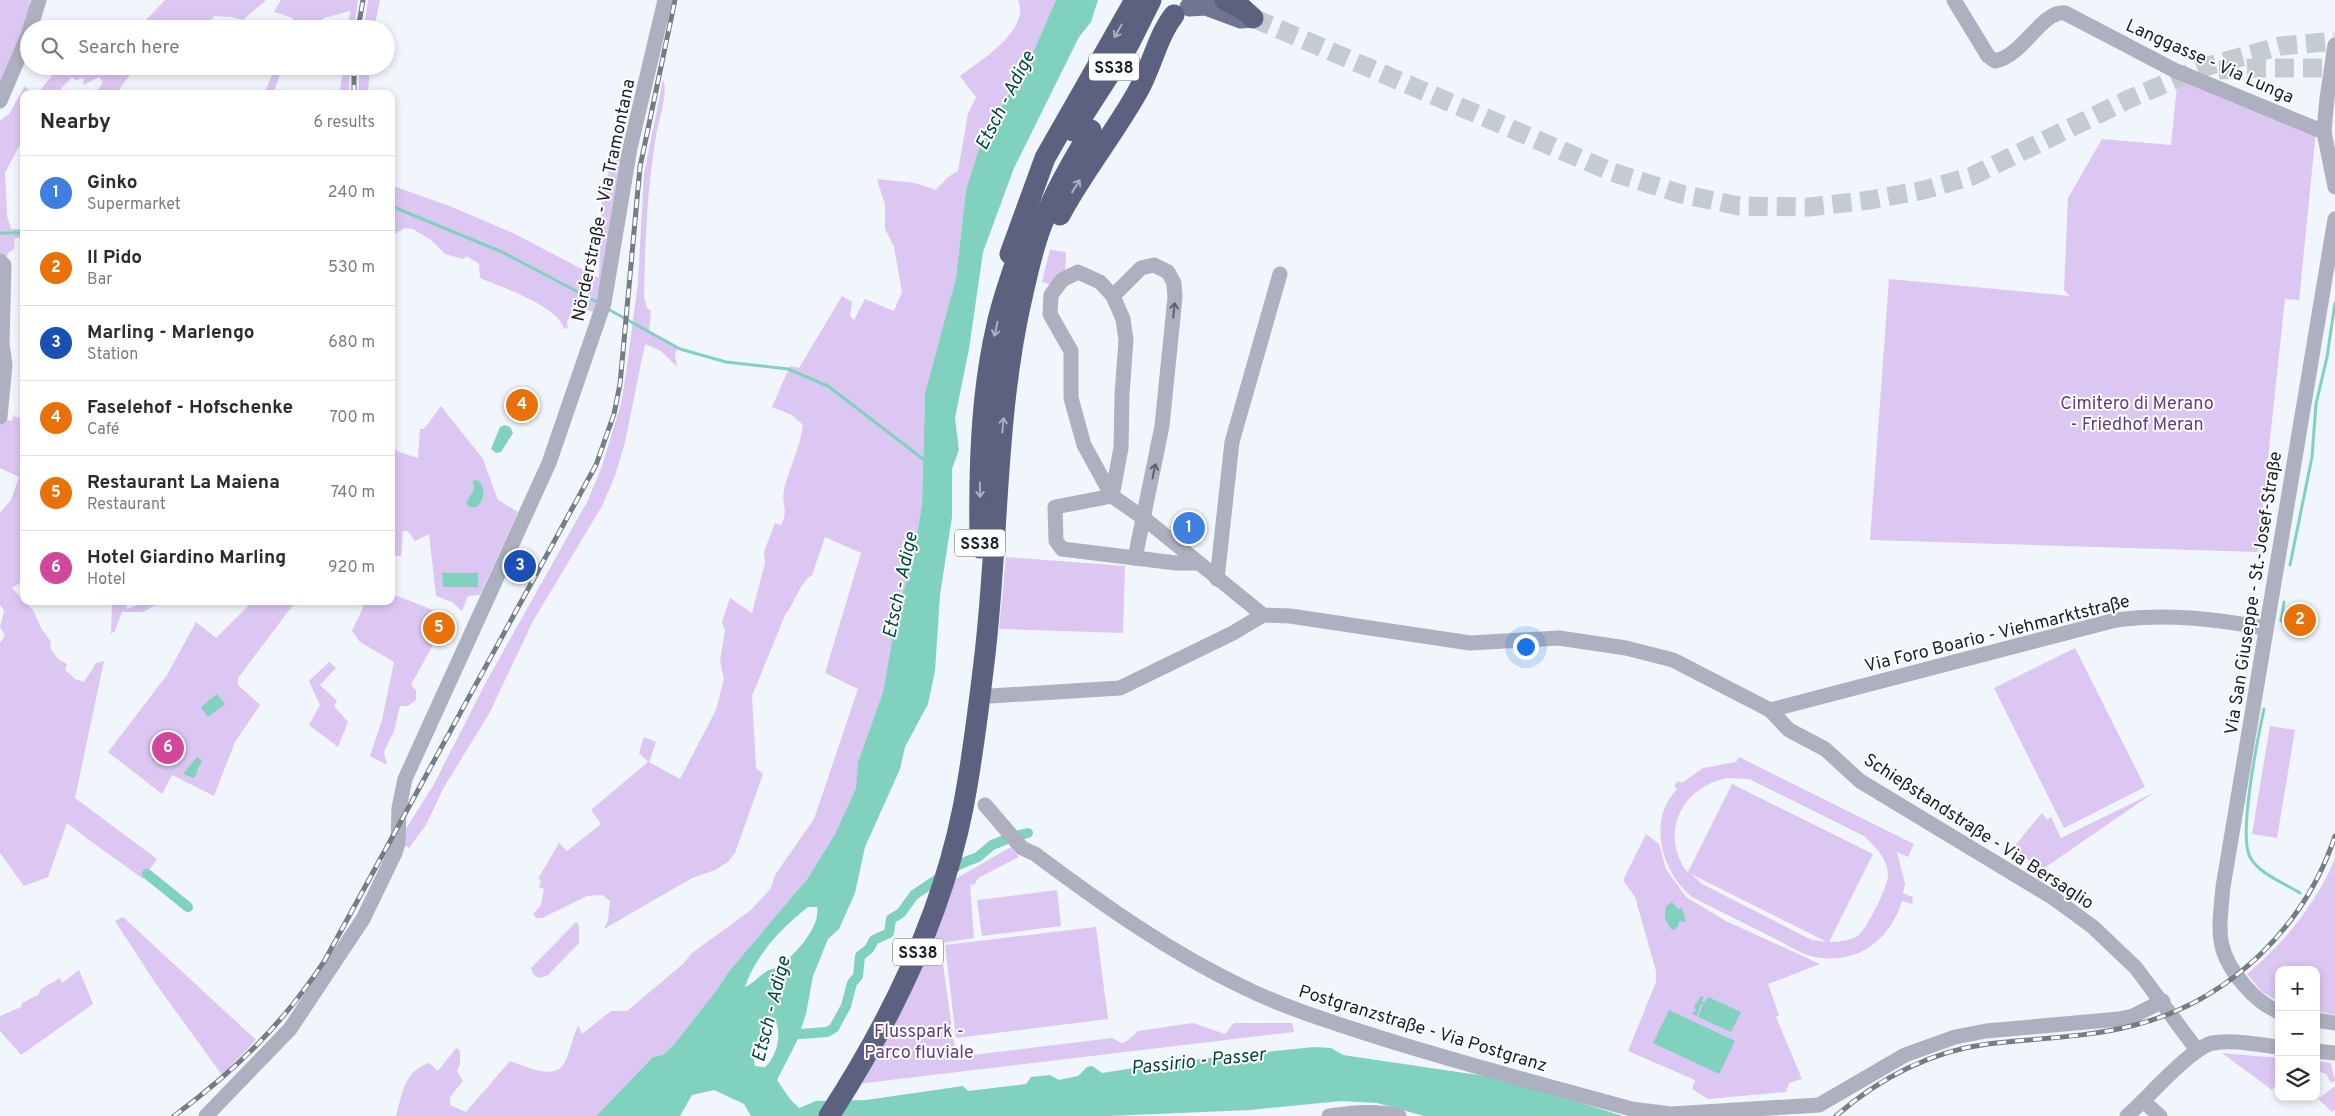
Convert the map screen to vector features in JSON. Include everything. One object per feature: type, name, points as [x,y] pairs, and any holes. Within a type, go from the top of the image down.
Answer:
[{"type":"highway","points":[[1135,0],[1045,158],[1021,218],[1009,257],[1018,278],[1039,258],[1067,201],[1138,92],[1150,68],[1167,24],[1180,5]]},
{"type":"highway","name":"SS38","points":[[816,1116],[862,1044],[907,951],[958,807],[980,552],[980,480],[986,388],[995,329],[1018,278],[1033,215],[1082,131],[1151,0]]},
{"type":"highway","points":[[1225,0],[1243,9],[1253,18]]},
{"type":"highway","name":"SS38","points":[[1082,131],[1139,50],[1180,5]]},
{"type":"highway","name":"SS38","points":[[829,1116],[889,1014],[916,956],[936,905],[958,807],[985,652],[1007,385],[1016,324],[1018,278]]},
{"type":"main road","points":[[1210,0],[1253,18]]},
{"type":"main road","points":[[1180,5],[1206,6],[1241,19],[1253,18]]},
{"type":"street","points":[[33,20],[39,0]]},
{"type":"street","name":"Nörderstraße - Via Tramontana","points":[[206,1116],[294,1024],[372,904],[398,842],[399,808],[405,779],[550,463],[603,307],[630,148],[665,0]]},
{"type":"street","name":"Langgasse - Via Lunga","points":[[1954,0],[1988,56],[1995,61],[2011,56],[2048,19],[2059,12],[2065,13],[2174,70],[2324,132]]},
{"type":"street","points":[[2335,45],[2326,98],[2324,132],[2335,187]]},
{"type":"street","points":[[0,101],[20,54]]},
{"type":"street","name":"Via San Giuseppe - St.-Josef-Straße","points":[[2277,1011],[2262,1004],[2233,971],[2223,956],[2220,942],[2222,896],[2265,628],[2335,219]]},
{"type":"street","points":[[0,261],[4,265],[2,343],[4,365],[0,417]]},
{"type":"street","points":[[1113,296],[1141,268],[1154,265],[1168,272],[1174,283],[1175,297],[1162,426],[1145,519],[1135,558]]},
{"type":"street","points":[[991,696],[1120,688],[1233,633],[1263,616],[1145,519],[1112,496],[1084,445],[1071,398],[1071,351],[1050,314],[1051,295],[1062,280],[1078,272],[1100,282],[1113,296],[1123,319],[1126,340],[1121,448],[1112,496]]},
{"type":"street","points":[[1217,579],[1232,442],[1280,274]]},
{"type":"street","points":[[1112,496],[1055,507],[1056,541],[1062,549],[1198,563]]},
{"type":"street","name":"Schießstandstraße - Via Bersaglio","points":[[1263,616],[1290,616],[1470,642],[1559,638],[1626,648],[1673,660],[1770,710],[1789,730],[1825,749],[1860,781],[2066,907],[2093,927],[2136,968],[2197,1050]]},
{"type":"street","name":"Via Foro Boario - Viehmarktstraße","points":[[1770,710],[2116,620],[2143,616],[2180,616],[2265,628]]},
{"type":"street","name":"Postgranzstraße - Via Postgranz","points":[[985,805],[1022,848],[1035,854],[1113,912],[1174,952],[1245,988],[1305,1012],[1412,1048],[1631,1109],[1671,1114],[1819,1105],[1905,1055],[1955,1037],[1986,1031],[2119,1019],[2133,1016],[2162,1002]]},
{"type":"street","points":[[2320,1021],[2335,1023]]},
{"type":"street","points":[[2127,1116],[2197,1050],[2212,1043],[2233,1042],[2275,1047]]},
{"type":"street","points":[[2320,1051],[2335,1053]]},
{"type":"street","points":[[2143,1101],[2160,1116]]},
{"type":"street","points":[[1329,1116],[1361,1111],[1385,1112],[1399,1116]]},
{"type":"green space","points":[[0,0],[30,0],[28,20],[20,20],[20,41],[0,90]]},
{"type":"green space","points":[[165,0],[266,0],[243,20],[214,16],[211,20],[146,20]]},
{"type":"green space","points":[[281,0],[358,0],[355,20],[349,20],[350,11],[321,20],[292,20],[293,18],[274,12]]},
{"type":"green space","points":[[368,0],[380,0],[376,20],[365,20]]},
{"type":"green space","points":[[1018,0],[1056,0],[1032,56],[1003,102],[966,190],[956,278],[925,393],[922,504],[913,561],[898,607],[883,692],[858,762],[856,788],[835,834],[808,878],[730,970],[675,1043],[663,1055],[653,1057],[596,1116],[396,1116],[405,1084],[414,1072],[429,1063],[438,1071],[456,1048],[460,1050],[460,1064],[457,1071],[463,1081],[450,1097],[450,1105],[466,1112],[510,1061],[539,1071],[555,1071],[561,1068],[567,1058],[578,1025],[582,1034],[611,1011],[627,1011],[683,964],[692,953],[751,910],[771,888],[775,875],[814,819],[858,689],[825,673],[861,553],[825,537],[812,575],[800,588],[785,615],[752,696],[756,768],[763,774],[735,853],[728,862],[715,870],[692,878],[604,929],[608,920],[610,901],[602,895],[587,896],[542,918],[536,918],[533,914],[541,905],[544,889],[539,887],[541,880],[538,879],[559,843],[567,851],[601,824],[591,810],[648,762],[639,753],[644,737],[656,742],[649,762],[680,779],[716,710],[724,679],[720,661],[725,630],[722,622],[730,598],[752,613],[765,563],[764,552],[775,523],[781,525],[783,520],[785,511],[784,490],[803,425],[792,415],[772,407],[790,366],[799,368],[842,296],[852,302],[850,316],[854,320],[865,299],[894,311],[902,292],[894,247],[885,229],[885,205],[877,179],[915,183],[936,190],[948,177],[958,171],[968,114],[976,97],[960,76],[991,53],[1011,33],[1020,11]]},
{"type":"green space","points":[[53,75],[130,75],[119,90],[98,90],[103,82],[99,77],[83,85],[84,78],[76,80],[72,77],[60,90],[40,90]]},
{"type":"green space","points":[[272,75],[280,75],[274,90],[266,90]]},
{"type":"green space","points":[[342,75],[350,75],[349,90],[340,90]]},
{"type":"green space","points":[[359,75],[369,75],[368,90],[358,90]]},
{"type":"green space","name":"Cimitero di Merano - Friedhof Meran","points":[[2178,76],[2316,131],[2299,300],[2285,299],[2258,552],[1870,540],[1889,279],[2070,296],[2064,290],[2068,198],[2102,139],[2171,145]]},
{"type":"green space","points":[[663,80],[665,91],[656,136],[649,196],[644,297],[647,308],[651,311],[649,331],[678,348],[675,354],[677,367],[661,351],[645,344],[625,442],[615,476],[602,506],[533,621],[489,714],[444,787],[426,825],[409,848],[398,841],[433,786],[486,682],[587,502],[601,469],[621,404],[626,374],[638,282],[644,174]]},
{"type":"green space","points":[[20,95],[20,144],[5,173],[7,216],[11,229],[20,229],[20,238],[15,238],[14,249],[8,253],[4,265],[0,267],[0,121],[9,114]]},
{"type":"green space","points":[[619,146],[626,148],[595,311],[575,306],[567,322],[568,328],[564,329],[560,321],[551,313],[528,298],[480,278],[479,264],[467,256],[463,259],[445,254],[431,240],[413,229],[405,228],[395,234],[395,186],[452,207],[513,233],[599,278],[602,196],[615,150]]},
{"type":"green space","points":[[1050,250],[1066,252],[1065,272],[1052,285],[1042,282]]},
{"type":"green space","points":[[441,406],[483,459],[498,500],[518,512],[480,595],[468,596],[462,611],[452,602],[436,596],[429,534],[415,541],[408,531],[403,531],[401,556],[395,556],[395,449],[399,452],[418,458],[420,429],[424,429]]},
{"type":"green space","points":[[13,416],[20,418],[20,583],[12,588],[20,596],[20,605],[28,605],[33,610],[41,628],[51,642],[50,648],[58,659],[67,664],[65,670],[75,679],[84,682],[96,663],[104,661],[75,798],[157,859],[143,879],[67,823],[48,877],[24,886],[0,853],[0,643],[5,635],[0,627],[4,611],[0,605],[0,513],[11,500],[19,477],[0,468],[0,418],[12,421]]},
{"type":"green space","points":[[1006,557],[1125,566],[1123,633],[999,629]]},
{"type":"green space","points":[[395,596],[448,617],[411,685],[416,690],[416,700],[408,706],[400,706],[394,731],[384,752],[387,765],[370,756],[382,720],[394,662],[360,642],[352,631],[364,605],[395,605]]},
{"type":"green space","points":[[112,605],[126,605],[127,609],[138,605],[155,605],[144,612],[122,612],[115,631],[111,634]]},
{"type":"green space","points":[[249,605],[293,605],[238,678],[238,685],[260,705],[235,742],[214,796],[172,775],[162,794],[108,752],[167,675],[196,622],[216,638]]},
{"type":"green space","points":[[2075,648],[2145,787],[2064,828],[1994,688]]},
{"type":"green space","points":[[329,662],[336,668],[320,685],[337,701],[334,706],[348,722],[338,747],[309,725],[320,705],[309,681]]},
{"type":"green space","points":[[2270,726],[2295,730],[2277,838],[2252,834]]},
{"type":"green space","points":[[1739,757],[1914,844],[1908,857],[1897,852],[1905,884],[1903,893],[1913,897],[1912,904],[1902,901],[1897,915],[1889,927],[1881,938],[1870,947],[1845,957],[1810,956],[1692,897],[1672,874],[1666,860],[1660,830],[1662,815],[1677,789],[1674,786],[1678,781],[1682,783],[1703,768],[1736,762]],"holes":[[[1728,778],[1749,779],[1864,836],[1877,849],[1886,864],[1887,881],[1872,916],[1859,935],[1844,941],[1829,942],[1873,854],[1732,784],[1688,872],[1686,870],[1677,852],[1675,839],[1679,814],[1685,804],[1703,787],[1715,781]],[[1691,874],[1827,942],[1812,940],[1702,884]]]},
{"type":"green space","points":[[2153,793],[2043,869],[2012,849],[2042,813],[2047,820],[2051,817],[2061,838]]},
{"type":"green space","points":[[1646,834],[1659,844],[1666,869],[1686,897],[1726,921],[1820,964],[1768,984],[1779,1015],[1776,1017],[1802,1079],[1789,1083],[1786,1092],[1708,1099],[1692,1089],[1695,1080],[1628,1051],[1656,982],[1656,971],[1635,897],[1623,880]]},
{"type":"green space","name":"Flusspark - Parco fluviale","points":[[1011,847],[1019,857],[978,878],[975,884],[970,885],[974,938],[940,943],[956,1057],[1112,1038],[1121,1043],[1126,1042],[1138,1031],[1193,1023],[1225,1034],[1234,1023],[1292,1023],[1294,1032],[857,1084],[950,882]]},
{"type":"green space","points":[[2335,859],[2335,1015],[2320,1012],[2320,966],[2275,966],[2275,1000],[2262,992],[2247,974],[2274,949],[2298,922],[2327,876]]},
{"type":"green space","points":[[1057,890],[1061,926],[982,936],[977,900]]},
{"type":"green space","points":[[123,917],[256,1040],[222,1075],[156,984],[115,921]]},
{"type":"green space","points":[[576,922],[579,925],[579,943],[547,976],[538,978],[533,974],[531,968]]},
{"type":"green space","points":[[1096,927],[1108,1019],[956,1038],[945,945]]},
{"type":"green space","points":[[79,970],[93,1004],[21,1055],[0,1031],[0,1016],[21,1007],[22,1003],[38,995],[41,989],[60,978],[62,983]]},
{"type":"green space","points":[[2222,1053],[2275,1058],[2275,1086],[2272,1090]]},
{"type":"green space","points":[[2320,1061],[2331,1063],[2335,1081],[2331,1083],[2326,1074],[2320,1072]]},
{"type":"green space","points":[[2335,1086],[2335,1109],[2332,1112],[2320,1101],[2320,1097]]},
{"type":"water","points":[[1056,0],[1098,0],[1091,22],[1079,37],[1014,168],[983,252],[969,349],[955,418],[959,450],[952,469],[952,517],[940,595],[935,671],[928,704],[905,747],[900,769],[865,847],[855,893],[839,929],[828,939],[813,976],[806,1014],[797,1041],[777,1080],[790,1099],[799,1108],[816,1101],[866,1100],[963,1086],[968,1091],[1026,1084],[1031,1077],[1050,1075],[1059,1080],[1078,1076],[1087,1067],[1092,1066],[1102,1073],[1166,1063],[1167,1058],[1180,1061],[1314,1047],[1331,1048],[1343,1055],[1505,1079],[1623,1116],[1424,1116],[1377,1103],[1341,1101],[1250,1110],[1109,1116],[751,1116],[744,1104],[714,1090],[692,1095],[680,1116],[596,1116],[653,1057],[663,1055],[675,1043],[730,970],[808,878],[835,834],[856,788],[858,762],[883,692],[898,607],[913,561],[922,504],[925,393],[956,278],[966,190],[983,137],[1032,55]],"holes":[[[808,907],[817,907],[817,915],[811,932],[805,940],[778,967],[767,971],[745,987],[762,953],[779,933]],[[770,1021],[776,1022],[778,1027],[777,1046],[772,1058],[765,1067],[755,1066],[752,1051]]]},
{"type":"water","points":[[505,425],[510,427],[513,433],[501,452],[496,453],[491,449],[500,427]]},
{"type":"water","points":[[477,480],[483,489],[482,501],[477,507],[469,507],[466,503],[474,489],[473,481]]},
{"type":"water","points":[[442,573],[478,573],[478,587],[443,587]]},
{"type":"water","points":[[217,694],[225,704],[208,717],[201,707]]},
{"type":"water","points":[[197,757],[202,761],[194,778],[183,774]]},
{"type":"water","points":[[1672,902],[1678,909],[1682,908],[1686,922],[1679,921],[1678,926],[1674,930],[1671,929],[1665,919],[1666,906]]},
{"type":"water","points":[[1701,996],[1704,997],[1702,1001],[1704,1003],[1708,997],[1741,1012],[1731,1032],[1698,1017],[1703,1004],[1701,1004],[1697,1016],[1692,1014],[1696,1010],[1694,1007]]},
{"type":"water","points":[[1669,1010],[1735,1041],[1719,1074],[1653,1043]]},
{"type":"waterway","points":[[395,208],[502,252],[599,303]]},
{"type":"waterway","points":[[0,233],[20,233]]},
{"type":"waterway","points":[[2290,565],[2312,457],[2316,404],[2327,357],[2335,303]]},
{"type":"waterway","points":[[606,308],[680,349],[726,362],[788,369],[828,386],[923,459]]},
{"type":"waterway","points":[[2281,621],[2284,602]]},
{"type":"waterway","points":[[2264,709],[2250,785],[2246,829],[2247,845],[2250,857],[2259,868],[2272,878],[2300,893]]},
{"type":"waterway","points":[[1016,836],[1028,833]]},
{"type":"waterway","points":[[788,1035],[827,1032],[834,1028],[846,1006],[852,983],[858,976],[860,956],[869,949],[874,940],[889,933],[891,919],[901,913],[914,895],[960,864],[978,857],[992,845],[1007,839]]},
{"type":"waterway","points":[[147,874],[188,907]]},
{"type":"tunnel","points":[[1253,18],[1612,172],[1681,194],[1739,206],[1810,207],[1870,200],[1924,190],[1972,176],[2127,100],[2204,67],[2281,46],[2335,41]]},
{"type":"tunnel","points":[[2219,70],[2335,68]]},
{"type":"railway","points":[[360,20],[363,0]]},
{"type":"railway","points":[[174,1116],[197,1099],[257,1045],[292,1005],[325,960],[596,465],[614,414],[620,384],[640,167],[675,0]]},
{"type":"railway","points":[[354,75],[354,90]]},
{"type":"railway","points":[[1836,1116],[1869,1090],[1888,1079],[1926,1060],[1946,1053],[1988,1044],[2113,1030],[2166,1015],[2199,1000],[2230,980],[2257,957],[2282,931],[2304,902],[2321,870],[2335,836]]},
{"type":"place","name":"Faselehof - Hofschenke","points":[[522,405]]},
{"type":"place","name":"Ginko","points":[[1189,528]]},
{"type":"place","name":"Marling - Marlengo","points":[[520,566]]},
{"type":"place","name":"Il Pido","points":[[2300,620]]},
{"type":"place","name":"Restaurant La Maiena","points":[[439,628]]},
{"type":"place","name":"Hotel Giardino Marling","points":[[168,748]]},
{"type":"water label","name":"Etsch - Adige","points":[[1004,100]]},
{"type":"water label","name":"Etsch - Adige","points":[[899,585]]},
{"type":"water label","name":"Etsch - Adige","points":[[770,1009]]},
{"type":"water label","name":"Passirio - Passer","points":[[1198,1060]]}]
